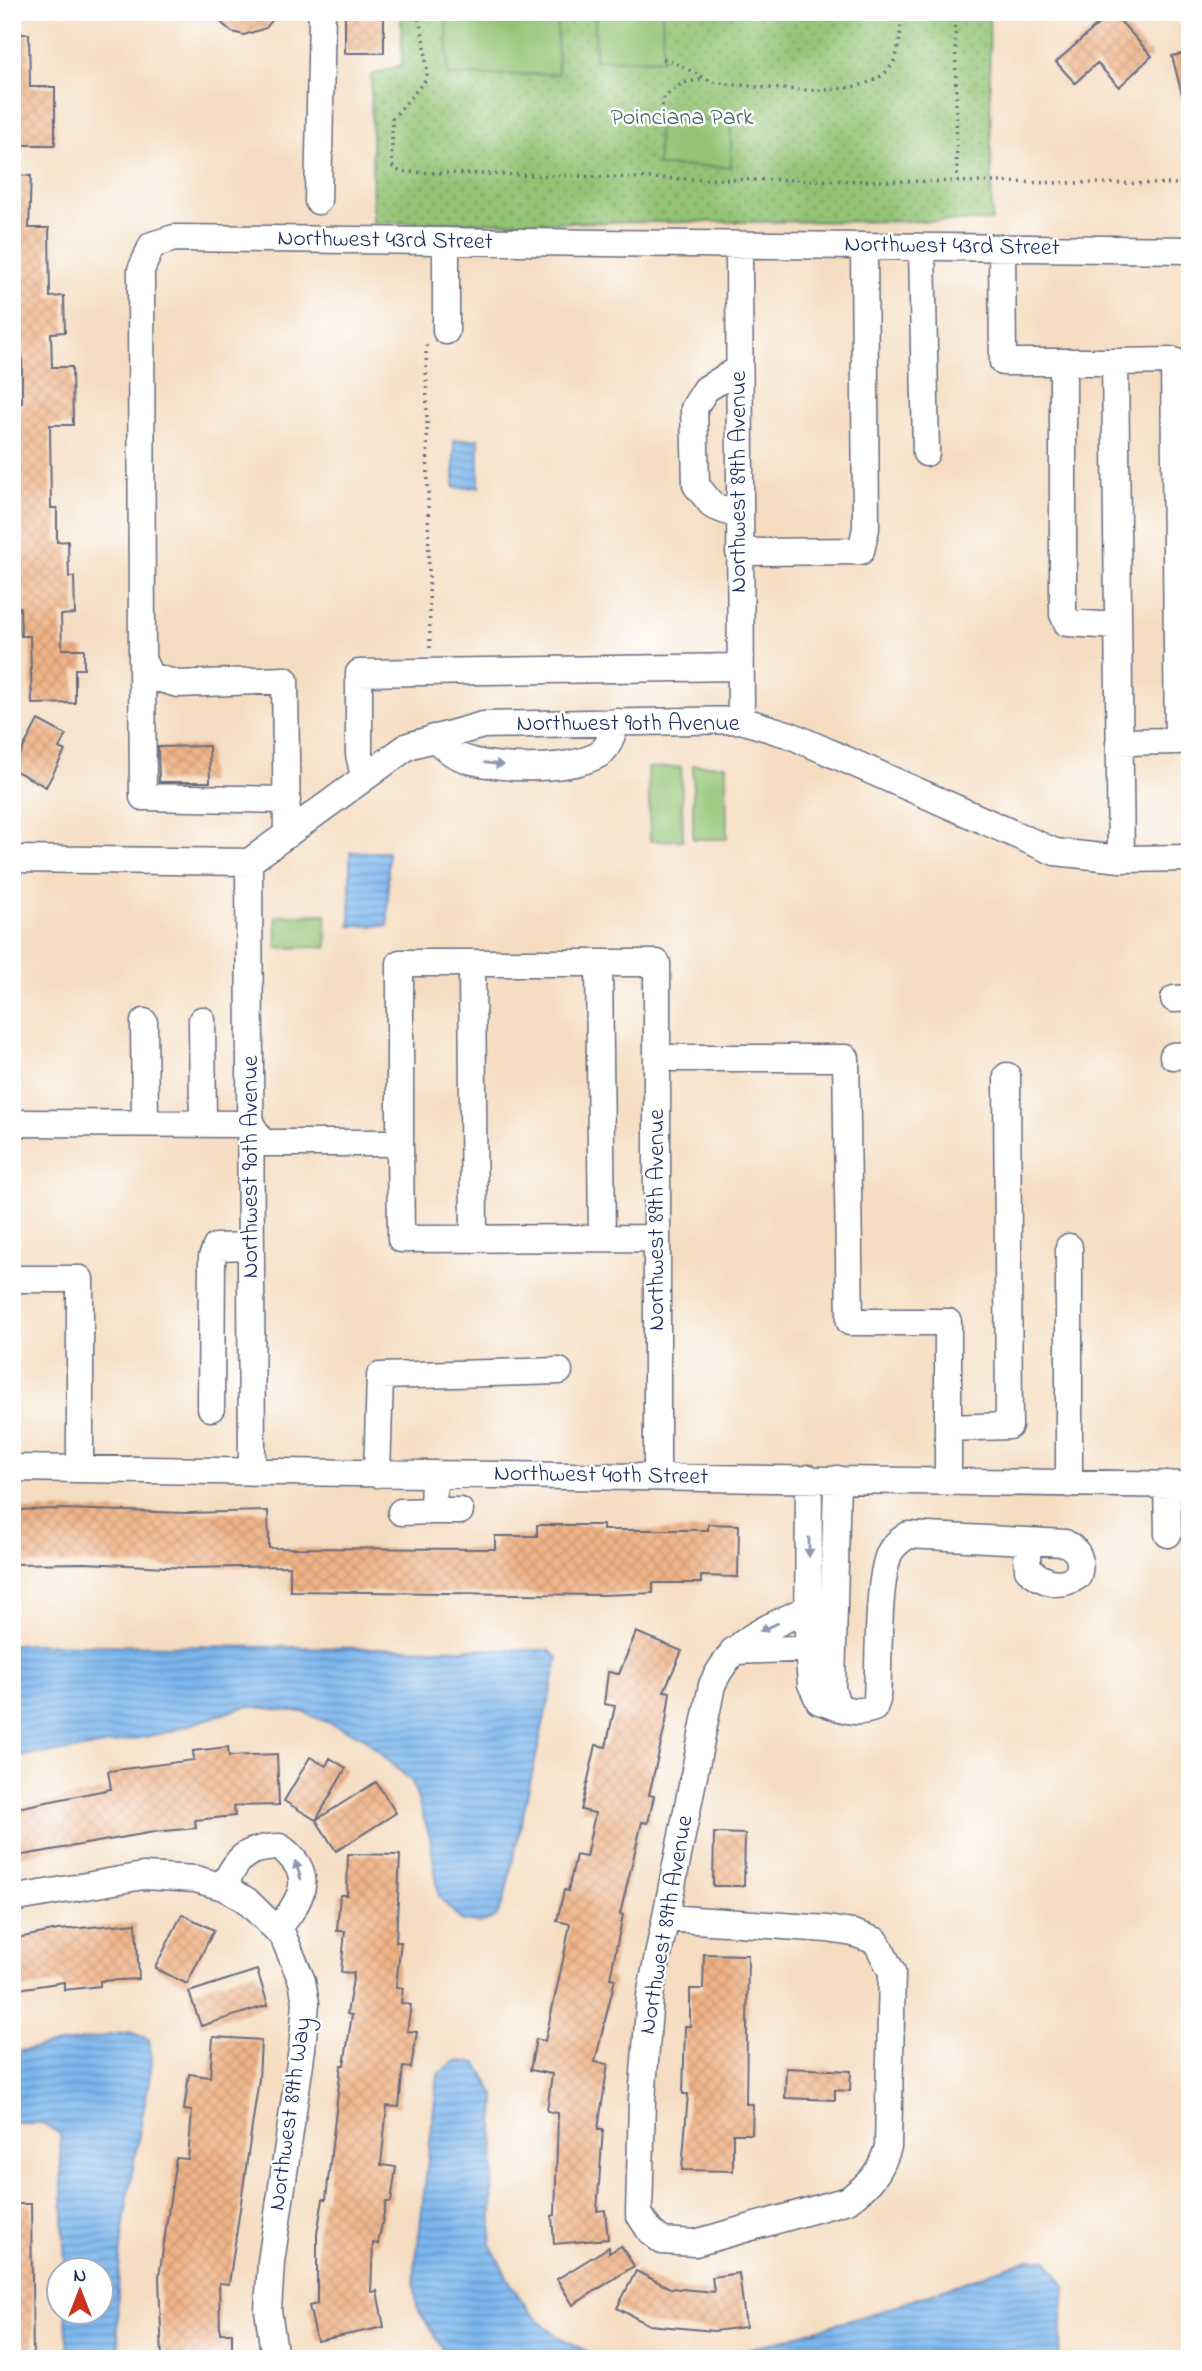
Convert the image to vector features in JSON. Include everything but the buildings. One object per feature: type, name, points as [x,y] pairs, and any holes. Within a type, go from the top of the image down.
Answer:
[{"type":"street","points":[[318,201],[322,12]]},
{"type":"street","name":"Northwest 43rd Street","points":[[287,800],[143,797],[141,270],[152,245],[174,238],[1190,250]]},
{"type":"street","points":[[446,241],[446,331]]},
{"type":"street","name":"Northwest 89th Avenue","points":[[739,245],[741,720]]},
{"type":"street","points":[[739,552],[861,551],[866,528],[864,246]]},
{"type":"street","points":[[922,247],[926,453]]},
{"type":"street","points":[[1002,248],[1003,362],[1182,361],[1178,741],[1119,742]]},
{"type":"street","points":[[1063,362],[1063,614],[1068,623],[1081,626],[1118,625]]},
{"type":"street","points":[[1115,362],[1121,859]]},
{"type":"street","points":[[739,369],[706,389],[694,408],[696,485],[713,506],[739,516]]},
{"type":"street","points":[[142,659],[150,676],[178,684],[285,680],[287,835]]},
{"type":"street","points":[[364,777],[359,754],[359,673],[739,667]]},
{"type":"street","name":"Northwest 90th Avenue","points":[[252,1472],[249,862],[408,746],[483,725],[741,720],[790,735],[1055,852],[1121,859],[1190,858]]},
{"type":"street","points":[[433,738],[456,755],[480,762],[534,766],[576,762],[600,754],[608,744],[617,722]]},
{"type":"street","points":[[12,859],[249,862]]},
{"type":"street","points":[[472,963],[474,1239]]},
{"type":"street","points":[[601,1238],[599,963],[400,964],[401,1239],[657,1238]]},
{"type":"street","name":"Northwest 89th Avenue","points":[[599,963],[657,963],[657,1477]]},
{"type":"street","points":[[202,1020],[203,1124]]},
{"type":"street","points":[[144,1022],[145,1123]]},
{"type":"street","points":[[657,1058],[845,1058],[850,1322],[948,1322],[948,1481]]},
{"type":"street","points":[[948,1428],[1009,1426],[1007,1076]]},
{"type":"street","points":[[12,1123],[251,1124],[262,1143],[400,1143]]},
{"type":"street","points":[[211,1408],[212,1257],[216,1247],[251,1246]]},
{"type":"street","points":[[1069,1247],[1069,1484]]},
{"type":"street","points":[[12,1279],[80,1279],[80,1469]]},
{"type":"street","points":[[377,1474],[380,1376],[559,1371]]},
{"type":"street","name":"Northwest 40th Street","points":[[12,1468],[1179,1484]]},
{"type":"street","points":[[433,1474],[433,1511]]},
{"type":"street","points":[[809,1478],[808,1608],[820,1648]]},
{"type":"street","points":[[837,1479],[820,1648],[811,1684],[819,1701],[849,1712],[874,1708],[877,1700],[882,1603],[888,1556],[895,1545],[908,1535],[1026,1541]]},
{"type":"street","points":[[1168,1534],[1179,1484]]},
{"type":"street","points":[[401,1512],[460,1511]]},
{"type":"street","name":"Northwest 89th Avenue","points":[[666,1918],[827,1929],[853,1933],[876,1941],[892,1972],[888,2147],[881,2170],[869,2185],[848,2200],[695,2243],[662,2241],[650,2231],[639,2214],[642,2100],[650,1996],[712,1685],[723,1661],[733,1651],[761,1630],[808,1608]]},
{"type":"street","points":[[733,1651],[820,1648]]},
{"type":"street","points":[[223,1887],[236,1863],[250,1851],[280,1847],[294,1857],[301,1873],[302,1892],[278,1930]]},
{"type":"street","name":"Northwest 89th Way","points":[[12,1899],[143,1877],[196,1878],[223,1887],[246,1900],[278,1930],[294,1961],[306,2003],[302,2049],[271,2262],[268,2310],[275,2359]]},
{"type":"path","points":[[417,12],[428,71],[425,83],[395,112],[389,126],[392,166],[400,172],[501,176],[1190,184]]},
{"type":"path","points":[[660,120],[664,97],[683,83],[704,79],[755,86],[840,90],[860,86],[888,70],[896,57],[902,12]]},
{"type":"path","points":[[955,12],[957,181]]},
{"type":"path","points":[[663,59],[682,64],[704,79]]},
{"type":"path","points":[[430,672],[426,331],[446,331]]},
{"type":"green space","name":"Poinciana Park","points":[[401,12],[989,12],[992,221],[373,223],[371,75],[402,65]]},
{"type":"green space","points":[[447,12],[557,12],[558,74],[448,76]]},
{"type":"green space","points":[[595,12],[662,12],[663,59],[595,60]]},
{"type":"green space","points":[[658,120],[731,121],[731,167],[658,166]]},
{"type":"green space","points":[[693,765],[726,765],[727,839],[693,839]]},
{"type":"green space","points":[[681,767],[683,840],[650,841],[648,768]]},
{"type":"green space","points":[[326,914],[327,947],[277,948],[276,916]]},
{"type":"water","points":[[479,439],[479,487],[454,488],[454,440]]},
{"type":"water","points":[[350,852],[388,852],[388,926],[350,926]]},
{"type":"water","points":[[12,1644],[549,1650],[558,1658],[504,1900],[497,1916],[480,1924],[461,1920],[439,1897],[430,1837],[412,1782],[363,1737],[303,1712],[247,1706],[165,1733],[83,1749],[12,1757]]},
{"type":"water","points":[[129,2032],[149,2039],[152,2063],[121,2248],[118,2285],[120,2359],[68,2359],[67,2326],[116,2326],[116,2256],[65,2256],[60,2134],[42,2123],[12,2123],[12,2052]]},
{"type":"water","points":[[455,2061],[477,2063],[495,2095],[491,2246],[512,2286],[530,2312],[560,2339],[604,2359],[450,2359],[417,2308],[414,2277],[438,2074]]},
{"type":"water","points":[[1030,2259],[1046,2259],[1065,2286],[1059,2359],[717,2359],[881,2311]]}]
